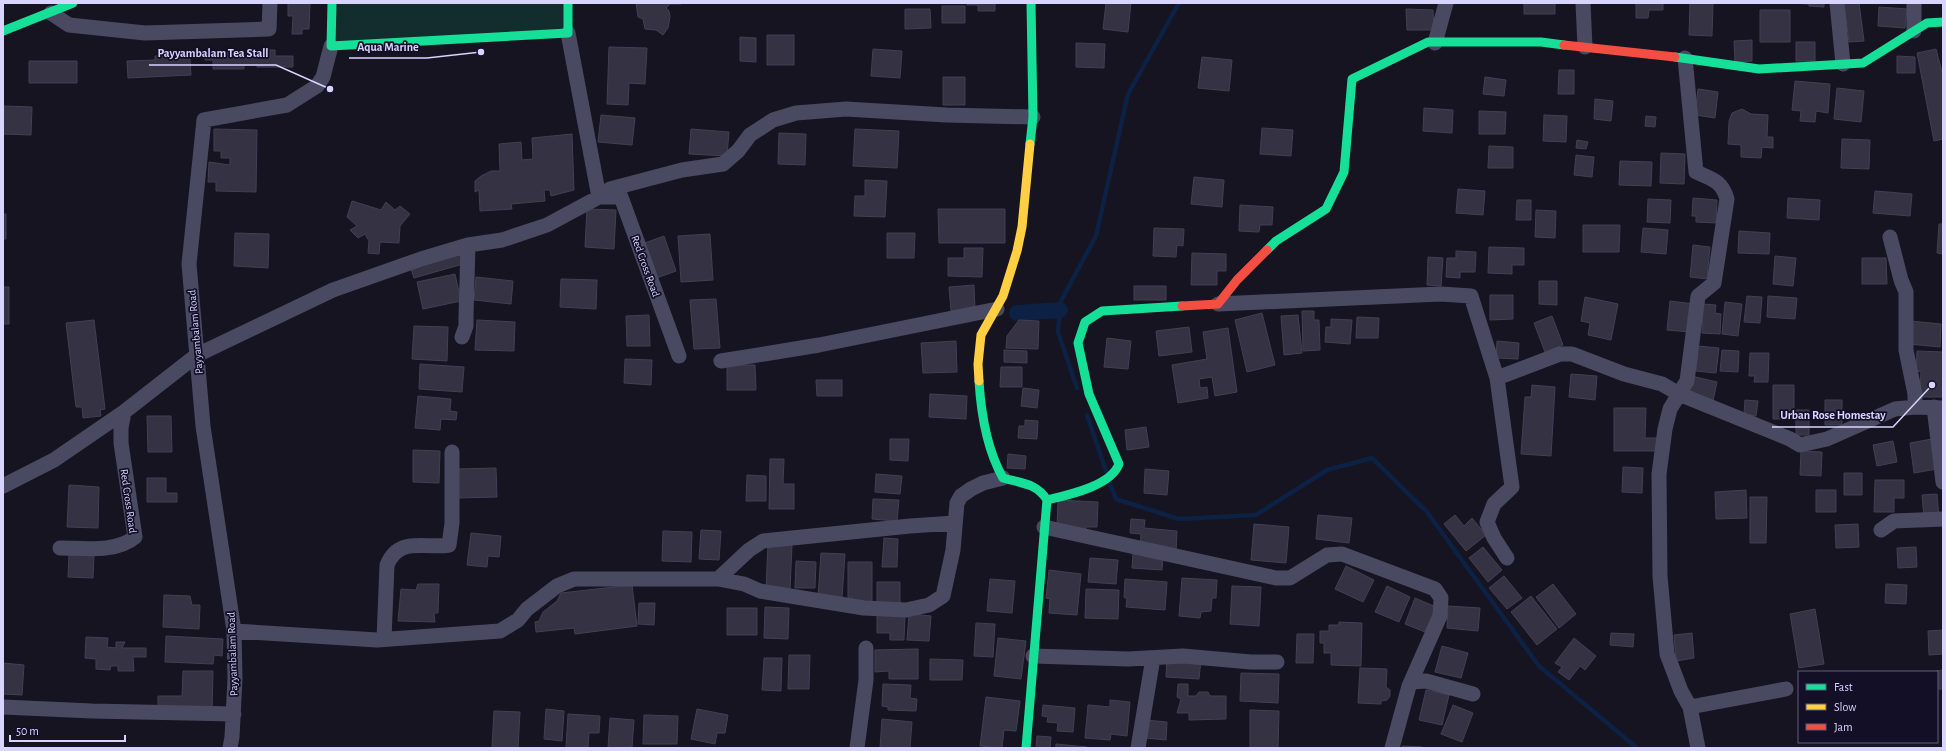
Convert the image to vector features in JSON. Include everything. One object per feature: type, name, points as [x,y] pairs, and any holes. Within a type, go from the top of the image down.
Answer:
[{"type":"street","points":[[4,27],[47,10],[73,3]]},
{"type":"street","points":[[47,10],[70,25],[145,33],[269,29],[270,3]]},
{"type":"street","name":"Payyambalam Road","points":[[230,748],[234,714],[234,631],[203,426],[189,264],[204,120],[287,105],[317,86],[323,77],[331,46],[332,3]]},
{"type":"street","points":[[568,3],[568,33],[599,197]]},
{"type":"street","points":[[1003,478],[994,462],[978,382],[981,335],[997,309],[1011,274],[1022,227],[1033,117],[1031,3]]},
{"type":"street","points":[[1435,43],[1446,3]]},
{"type":"street","points":[[1583,3],[1585,47]]},
{"type":"street","points":[[1837,3],[1843,64]]},
{"type":"street","points":[[1914,3],[1914,31]]},
{"type":"street","points":[[1218,304],[1237,280],[1276,241],[1326,209],[1344,172],[1352,79],[1428,42],[1541,42],[1685,58],[1759,69],[1862,62],[1927,23],[1943,22]]},
{"type":"street","points":[[331,46],[568,33]]},
{"type":"street","points":[[1685,58],[1696,172],[1717,182],[1724,189],[1727,199],[1714,283],[1698,296],[1687,381],[1670,409],[1665,429],[1659,474],[1660,576],[1667,654],[1680,691],[1690,708],[1698,748]]},
{"type":"street","points":[[3,486],[54,460],[124,412],[197,355],[332,290],[421,259],[468,245],[502,240],[547,225],[599,197],[610,189],[682,170],[723,164],[738,151],[750,135],[773,120],[796,113],[846,109],[946,115],[1033,117]]},
{"type":"street","name":"Red Cross Road","points":[[599,197],[621,197],[679,356]]},
{"type":"street","points":[[1890,236],[1901,280],[1906,292],[1906,350],[1915,394],[1915,407]]},
{"type":"street","points":[[462,336],[466,326],[468,245]]},
{"type":"street","points":[[1047,500],[1065,495],[1098,482],[1114,474],[1120,464],[1089,394],[1078,343],[1085,322],[1102,311],[1441,294],[1471,296],[1497,378],[1512,487],[1494,504],[1488,522],[1494,538],[1507,558]]},
{"type":"street","points":[[721,361],[819,345],[997,309]]},
{"type":"street","points":[[1497,378],[1560,354],[1572,354],[1624,374],[1662,384],[1679,394],[1790,439],[1800,445],[1827,439],[1895,409],[1915,407],[1938,408],[1943,482]]},
{"type":"street","name":"Red Cross Road","points":[[60,548],[106,548],[128,543],[135,537],[121,443],[121,428],[124,412]]},
{"type":"street","points":[[384,639],[387,565],[391,556],[397,549],[410,546],[449,546],[452,523],[452,452]]},
{"type":"street","points":[[234,631],[384,639],[500,631],[518,620],[527,609],[557,586],[574,579],[718,579],[744,584],[760,591],[864,608],[906,610],[929,605],[943,596],[953,550],[957,503],[961,496],[983,483],[1003,478],[1038,487],[1044,493],[1047,500],[1026,748]]},
{"type":"street","points":[[1880,530],[1894,521],[1943,519]]},
{"type":"street","points":[[718,579],[749,550],[763,541],[910,526],[955,523]]},
{"type":"street","points":[[1044,527],[1276,578],[1290,578],[1327,555],[1342,554],[1435,589],[1441,598],[1440,616],[1411,682],[1392,748]]},
{"type":"street","points":[[857,748],[866,680],[866,648]]},
{"type":"street","points":[[1033,656],[1128,659],[1183,656],[1251,662],[1277,662]]},
{"type":"street","points":[[1138,748],[1153,658]]},
{"type":"street","points":[[1411,682],[1426,681],[1473,694]]},
{"type":"street","points":[[1690,708],[1786,689]]},
{"type":"street","points":[[3,708],[234,714]]},
{"type":"green space","points":[[330,3],[568,3],[568,33],[331,46]]},
{"type":"building","points":[[288,3],[310,3],[309,29],[302,29],[302,34],[292,34],[293,16],[288,16]]},
{"type":"building","points":[[636,3],[681,4],[670,4],[666,8],[669,11],[670,17],[668,28],[663,35],[656,30],[645,29],[643,19],[638,17]]},
{"type":"building","points":[[967,3],[995,3],[995,11],[978,11],[978,5],[967,5]]},
{"type":"building","points":[[1106,3],[1131,3],[1128,32],[1103,29]]},
{"type":"building","points":[[1524,3],[1555,3],[1555,14],[1524,14]]},
{"type":"building","points":[[1636,3],[1663,3],[1663,10],[1649,10],[1648,18],[1636,18]]},
{"type":"building","points":[[1690,3],[1713,3],[1712,36],[1689,35]]},
{"type":"building","points":[[1791,3],[1824,3],[1824,7],[1809,6],[1809,4]]},
{"type":"building","points":[[1844,3],[1859,3],[1864,41],[1849,42]]},
{"type":"building","points":[[942,6],[965,6],[965,23],[942,23]]},
{"type":"building","points":[[1879,7],[1907,9],[1905,28],[1878,26]]},
{"type":"building","points":[[905,9],[930,9],[931,28],[905,29]]},
{"type":"building","points":[[1406,9],[1433,10],[1434,30],[1407,30]]},
{"type":"building","points":[[1760,10],[1790,10],[1790,42],[1760,42]]},
{"type":"building","points":[[767,35],[794,35],[794,65],[767,65]]},
{"type":"building","points":[[740,37],[756,38],[756,62],[740,61]]},
{"type":"building","points":[[1752,40],[1752,61],[1735,62],[1734,41]]},
{"type":"building","points":[[1796,42],[1815,42],[1815,61],[1796,61]]},
{"type":"building","points":[[1076,43],[1105,44],[1104,68],[1076,67]]},
{"type":"building","points":[[609,47],[647,48],[645,84],[629,83],[628,105],[607,104]]},
{"type":"building","points":[[873,49],[902,51],[900,78],[871,76]]},
{"type":"building","points":[[1936,49],[1943,76],[1943,139],[1934,141],[1917,53]]},
{"type":"building","points":[[261,50],[275,50],[275,56],[293,56],[293,67],[257,67],[257,65],[244,65],[244,69],[213,69],[213,60],[205,60],[205,57],[218,57],[218,52],[233,52],[234,56],[261,55]]},
{"type":"building","points":[[155,56],[168,56],[170,59],[190,59],[191,75],[128,78],[127,61],[155,60]]},
{"type":"building","points":[[1897,56],[1915,57],[1915,73],[1897,73]]},
{"type":"building","points":[[1202,57],[1232,60],[1229,91],[1198,88]]},
{"type":"building","points":[[29,61],[77,61],[77,83],[29,83]]},
{"type":"building","points":[[1559,70],[1574,70],[1574,94],[1558,94]]},
{"type":"building","points":[[943,77],[965,77],[965,105],[943,105]]},
{"type":"building","points":[[1485,77],[1506,80],[1504,96],[1483,94]]},
{"type":"building","points":[[1795,81],[1830,84],[1828,113],[1816,111],[1815,122],[1800,121],[1801,111],[1792,110]]},
{"type":"building","points":[[1837,88],[1864,91],[1861,122],[1834,119]]},
{"type":"building","points":[[1698,89],[1718,92],[1715,118],[1695,115]]},
{"type":"building","points":[[1595,99],[1613,101],[1611,121],[1594,119]]},
{"type":"building","points":[[4,106],[32,107],[31,135],[3,134]]},
{"type":"building","points":[[1424,108],[1453,110],[1452,133],[1423,131]]},
{"type":"building","points":[[1742,109],[1751,114],[1768,115],[1767,137],[1773,137],[1773,148],[1762,147],[1761,158],[1741,157],[1741,145],[1728,144],[1729,121],[1732,113]]},
{"type":"building","points":[[1479,111],[1506,112],[1505,134],[1479,134]]},
{"type":"building","points":[[601,115],[635,118],[632,145],[598,142]]},
{"type":"building","points":[[1544,115],[1567,116],[1566,142],[1543,141]]},
{"type":"building","points":[[1646,116],[1656,117],[1655,127],[1645,126]]},
{"type":"building","points":[[1262,128],[1293,130],[1291,156],[1260,154]]},
{"type":"building","points":[[214,129],[257,130],[256,192],[216,191],[216,182],[208,182],[209,162],[230,165],[230,158],[221,158],[221,151],[214,151]]},
{"type":"building","points":[[691,129],[729,132],[727,156],[689,154]]},
{"type":"building","points":[[855,129],[899,131],[897,168],[853,166]]},
{"type":"building","points":[[779,133],[806,134],[805,165],[778,164]]},
{"type":"building","points":[[572,134],[574,190],[551,196],[550,190],[544,190],[545,201],[511,204],[512,209],[480,211],[479,190],[475,192],[475,181],[491,171],[500,171],[499,144],[521,142],[522,160],[533,159],[532,138]]},
{"type":"building","points":[[1842,139],[1870,140],[1869,169],[1841,168]]},
{"type":"building","points":[[1577,140],[1588,142],[1586,149],[1576,148]]},
{"type":"building","points":[[1489,146],[1513,147],[1513,168],[1488,168]]},
{"type":"building","points":[[1661,153],[1685,154],[1684,184],[1660,183]]},
{"type":"building","points":[[1576,155],[1594,157],[1592,177],[1574,175]]},
{"type":"building","points":[[1620,161],[1652,162],[1651,186],[1619,185]]},
{"type":"building","points":[[1194,177],[1224,180],[1222,207],[1191,204]]},
{"type":"building","points":[[865,180],[887,181],[885,217],[854,216],[855,196],[865,196]]},
{"type":"building","points":[[1458,189],[1485,191],[1483,215],[1456,213]]},
{"type":"building","points":[[1875,191],[1912,194],[1910,216],[1873,213]]},
{"type":"building","points":[[1693,198],[1717,200],[1716,223],[1696,222],[1696,216],[1692,216]]},
{"type":"building","points":[[1788,198],[1820,200],[1819,220],[1787,218]]},
{"type":"building","points":[[1648,199],[1671,200],[1670,223],[1647,222]]},
{"type":"building","points":[[1517,200],[1531,200],[1531,220],[1516,220]]},
{"type":"building","points":[[352,201],[381,210],[386,202],[395,210],[400,206],[410,214],[400,226],[399,243],[380,242],[379,254],[368,253],[369,241],[365,234],[358,238],[350,230],[357,226],[347,217]]},
{"type":"building","points":[[1240,205],[1273,207],[1272,225],[1260,225],[1259,232],[1239,231]]},
{"type":"building","points":[[587,209],[616,210],[614,249],[585,247]]},
{"type":"building","points":[[938,209],[1005,209],[1005,243],[939,243]]},
{"type":"building","points":[[1536,210],[1556,211],[1555,238],[1535,237]]},
{"type":"building","points":[[3,214],[6,214],[6,239],[3,239]]},
{"type":"building","points":[[1939,224],[1943,224],[1943,254],[1937,253]]},
{"type":"building","points":[[1583,225],[1620,225],[1619,252],[1583,252]]},
{"type":"building","points":[[1154,228],[1184,229],[1183,246],[1177,245],[1176,257],[1153,256]]},
{"type":"building","points":[[1643,228],[1668,230],[1666,254],[1641,252]]},
{"type":"building","points":[[1739,231],[1770,233],[1769,254],[1738,253]]},
{"type":"building","points":[[235,233],[269,234],[268,268],[234,266]]},
{"type":"building","points":[[887,233],[915,233],[914,258],[887,258]]},
{"type":"building","points":[[710,234],[713,280],[681,282],[678,236]]},
{"type":"building","points":[[664,236],[676,271],[654,279],[642,244]]},
{"type":"building","points":[[1693,245],[1710,247],[1707,279],[1690,277]]},
{"type":"building","points":[[463,247],[463,264],[414,278],[409,263]]},
{"type":"building","points":[[1489,247],[1524,248],[1524,265],[1512,265],[1512,274],[1488,273]]},
{"type":"building","points":[[964,248],[983,248],[982,277],[948,276],[948,258],[964,258]]},
{"type":"building","points":[[1456,251],[1476,252],[1475,272],[1460,272],[1460,278],[1446,277],[1447,258],[1456,258]]},
{"type":"building","points":[[1192,253],[1226,254],[1226,271],[1217,271],[1217,285],[1191,285]]},
{"type":"building","points":[[1775,256],[1796,258],[1793,286],[1773,284]]},
{"type":"building","points":[[1428,257],[1443,258],[1441,286],[1427,285]]},
{"type":"building","points":[[1862,258],[1886,258],[1887,284],[1862,284]]},
{"type":"building","points":[[455,274],[461,301],[423,309],[417,282]]},
{"type":"building","points":[[476,277],[513,281],[511,304],[474,300]]},
{"type":"building","points":[[561,279],[597,280],[596,309],[560,307]]},
{"type":"building","points":[[1539,281],[1557,281],[1557,305],[1539,304]]},
{"type":"building","points":[[974,285],[975,309],[951,311],[949,287]]},
{"type":"building","points":[[1134,286],[1166,286],[1166,300],[1134,300]]},
{"type":"building","points":[[3,287],[9,287],[9,324],[3,324]]},
{"type":"building","points":[[1490,295],[1513,295],[1513,319],[1490,320]]},
{"type":"building","points":[[1747,296],[1762,297],[1760,323],[1744,322]]},
{"type":"building","points":[[1768,296],[1797,298],[1795,319],[1767,317]]},
{"type":"building","points":[[1585,297],[1618,304],[1611,340],[1588,335],[1590,323],[1581,321]]},
{"type":"building","points":[[716,299],[720,348],[694,349],[690,300]]},
{"type":"building","points":[[1670,301],[1694,304],[1691,332],[1667,330]]},
{"type":"building","points":[[1725,302],[1742,304],[1738,336],[1722,334]]},
{"type":"building","points":[[1703,304],[1716,305],[1715,313],[1721,314],[1720,334],[1702,333]]},
{"type":"building","points":[[1302,311],[1314,311],[1314,320],[1319,320],[1320,350],[1303,351]]},
{"type":"building","points":[[1262,313],[1275,365],[1247,372],[1235,320]]},
{"type":"building","points":[[649,315],[650,346],[627,346],[626,316]]},
{"type":"building","points":[[1298,315],[1302,353],[1284,355],[1281,316]]},
{"type":"building","points":[[1552,316],[1563,345],[1545,352],[1534,323]]},
{"type":"building","points":[[1357,317],[1379,318],[1378,338],[1356,338]]},
{"type":"building","points":[[1331,319],[1352,320],[1350,344],[1325,342],[1326,327],[1331,327]]},
{"type":"building","points":[[94,320],[105,409],[100,410],[101,416],[83,418],[82,407],[76,407],[66,323]]},
{"type":"building","points":[[477,320],[515,322],[514,351],[475,350]]},
{"type":"building","points":[[1019,320],[1039,321],[1038,349],[1006,348],[1007,336]]},
{"type":"building","points":[[1910,321],[1941,324],[1940,347],[1908,344]]},
{"type":"building","points":[[414,326],[448,327],[447,361],[412,359]]},
{"type":"building","points":[[1189,327],[1192,352],[1159,356],[1156,331]]},
{"type":"building","points":[[1228,328],[1237,392],[1215,396],[1212,377],[1199,379],[1200,388],[1207,387],[1208,398],[1178,403],[1172,365],[1207,359],[1203,332]]},
{"type":"building","points":[[1107,338],[1131,341],[1128,369],[1104,367]]},
{"type":"building","points":[[956,341],[957,372],[923,373],[921,343]]},
{"type":"building","points":[[1497,341],[1519,343],[1518,359],[1496,358]]},
{"type":"building","points":[[1698,346],[1719,348],[1716,373],[1696,371]]},
{"type":"building","points":[[1004,350],[1027,351],[1027,363],[1004,362]]},
{"type":"building","points":[[1722,350],[1739,351],[1738,372],[1720,371]]},
{"type":"building","points":[[1917,351],[1943,352],[1943,397],[1920,397],[1921,371],[1916,372]]},
{"type":"building","points":[[1750,353],[1769,353],[1768,382],[1754,382],[1755,376],[1749,376]]},
{"type":"building","points":[[625,359],[652,360],[651,385],[624,383]]},
{"type":"building","points":[[420,364],[464,367],[462,392],[419,389]]},
{"type":"building","points":[[727,365],[755,365],[756,390],[727,390]]},
{"type":"building","points":[[1001,367],[1022,367],[1022,387],[1000,387]]},
{"type":"building","points":[[1571,374],[1597,376],[1595,400],[1569,397]]},
{"type":"building","points":[[1691,376],[1717,382],[1713,401],[1687,395]]},
{"type":"building","points":[[816,380],[842,380],[842,396],[817,396]]},
{"type":"building","points":[[1532,385],[1555,387],[1551,456],[1521,454],[1525,397],[1531,397]]},
{"type":"building","points":[[1773,385],[1794,385],[1794,419],[1773,419]]},
{"type":"building","points":[[1023,388],[1039,390],[1037,408],[1021,406]]},
{"type":"building","points":[[930,394],[967,396],[966,419],[929,417]]},
{"type":"building","points":[[418,396],[451,399],[450,411],[457,412],[456,420],[441,419],[440,430],[415,428]]},
{"type":"building","points":[[1745,400],[1758,401],[1756,416],[1744,414]]},
{"type":"building","points":[[1825,400],[1842,400],[1842,425],[1825,425]]},
{"type":"building","points":[[1614,408],[1646,408],[1645,438],[1657,438],[1656,451],[1614,451]]},
{"type":"building","points":[[1796,410],[1809,410],[1809,435],[1796,435]]},
{"type":"building","points":[[147,416],[171,416],[172,452],[148,452]]},
{"type":"building","points":[[1025,420],[1038,421],[1037,439],[1018,438],[1019,426],[1025,426]]},
{"type":"building","points":[[1146,427],[1149,447],[1127,450],[1125,430]]},
{"type":"building","points":[[890,439],[909,439],[908,461],[890,460]]},
{"type":"building","points":[[1932,439],[1937,469],[1914,473],[1910,443]]},
{"type":"building","points":[[1893,441],[1897,462],[1877,466],[1873,445]]},
{"type":"building","points":[[413,450],[440,451],[439,483],[413,482]]},
{"type":"building","points":[[1801,451],[1822,452],[1821,476],[1800,475]]},
{"type":"building","points":[[1008,454],[1026,456],[1025,469],[1007,468]]},
{"type":"building","points":[[770,459],[784,459],[783,484],[794,484],[794,509],[769,509]]},
{"type":"building","points":[[1623,467],[1643,468],[1642,493],[1622,492]]},
{"type":"building","points":[[496,468],[497,497],[457,498],[457,469]]},
{"type":"building","points":[[1145,469],[1169,471],[1167,495],[1144,493]]},
{"type":"building","points":[[1844,473],[1862,473],[1862,495],[1844,495]]},
{"type":"building","points":[[876,474],[902,476],[900,494],[875,492]]},
{"type":"building","points":[[747,475],[766,476],[766,501],[746,501]]},
{"type":"building","points":[[147,478],[166,478],[166,493],[177,493],[177,502],[147,502]]},
{"type":"building","points":[[1875,480],[1904,480],[1904,498],[1894,498],[1894,512],[1874,512]]},
{"type":"building","points":[[69,485],[99,487],[98,528],[67,527]]},
{"type":"building","points":[[1746,490],[1747,518],[1716,519],[1715,492]]},
{"type":"building","points":[[1816,490],[1836,490],[1836,512],[1816,512]]},
{"type":"building","points":[[1937,494],[1939,517],[1924,518],[1922,495]]},
{"type":"building","points":[[1750,497],[1767,497],[1766,543],[1750,543]]},
{"type":"building","points":[[873,499],[899,500],[897,521],[872,519]]},
{"type":"building","points":[[1058,500],[1098,502],[1097,527],[1086,527],[1086,538],[1057,528]]},
{"type":"building","points":[[1318,515],[1352,518],[1349,543],[1316,539]]},
{"type":"building","points":[[1455,515],[1464,526],[1472,518],[1486,535],[1466,551],[1444,524]]},
{"type":"building","points":[[1131,519],[1145,520],[1144,528],[1177,531],[1176,553],[1140,550],[1141,534],[1130,533]]},
{"type":"building","points":[[1254,524],[1289,527],[1286,563],[1251,560]]},
{"type":"building","points":[[1858,524],[1859,547],[1836,548],[1835,525]]},
{"type":"building","points":[[701,530],[721,531],[719,560],[699,559]]},
{"type":"building","points":[[663,531],[692,532],[691,562],[662,561]]},
{"type":"building","points":[[471,533],[501,536],[499,557],[488,556],[487,567],[467,565]]},
{"type":"building","points":[[884,538],[898,539],[897,567],[882,567]]},
{"type":"building","points":[[768,544],[792,545],[790,590],[766,589]]},
{"type":"building","points":[[1483,547],[1502,570],[1488,582],[1469,558]]},
{"type":"building","points":[[1916,547],[1917,567],[1898,568],[1897,548]]},
{"type":"building","points":[[821,553],[845,554],[842,598],[818,597]]},
{"type":"building","points":[[69,554],[94,555],[93,578],[68,577]]},
{"type":"building","points":[[1133,554],[1163,556],[1162,570],[1132,568]]},
{"type":"building","points":[[1090,558],[1118,560],[1116,584],[1088,582]]},
{"type":"building","points":[[796,561],[816,562],[815,588],[795,588]]},
{"type":"building","points":[[848,562],[872,562],[872,605],[848,605]]},
{"type":"building","points":[[1346,566],[1374,580],[1363,602],[1335,589]]},
{"type":"building","points":[[1049,570],[1081,574],[1077,615],[1049,613],[1050,599],[1046,598]]},
{"type":"building","points":[[1504,576],[1522,598],[1507,609],[1489,588]]},
{"type":"building","points":[[1182,578],[1217,580],[1216,598],[1212,598],[1211,611],[1201,612],[1200,618],[1179,616]]},
{"type":"building","points":[[990,579],[1015,581],[1012,613],[987,611]]},
{"type":"building","points":[[1125,579],[1167,582],[1165,610],[1126,607],[1127,599],[1124,597]]},
{"type":"building","points":[[877,582],[900,582],[900,606],[877,606]]},
{"type":"building","points":[[418,584],[439,584],[438,613],[434,613],[435,622],[398,621],[401,589],[416,590]]},
{"type":"building","points":[[1553,584],[1576,614],[1559,628],[1536,597]]},
{"type":"building","points":[[1886,584],[1907,585],[1906,604],[1885,603]]},
{"type":"building","points":[[632,585],[637,626],[575,634],[574,628],[536,632],[535,622],[539,621],[543,612],[557,601],[561,593]]},
{"type":"building","points":[[1232,586],[1261,587],[1259,626],[1230,624]]},
{"type":"building","points":[[1387,586],[1410,597],[1399,622],[1375,612]]},
{"type":"building","points":[[1086,589],[1119,590],[1118,619],[1085,618]]},
{"type":"building","points":[[164,595],[190,596],[192,605],[200,605],[199,629],[163,627]]},
{"type":"building","points":[[1531,596],[1557,629],[1537,645],[1511,612]]},
{"type":"building","points":[[1415,598],[1436,607],[1425,632],[1405,624]]},
{"type":"building","points":[[639,603],[655,603],[654,625],[638,624]]},
{"type":"building","points":[[1448,606],[1480,608],[1478,631],[1447,628]]},
{"type":"building","points":[[765,607],[789,608],[788,639],[764,638]]},
{"type":"building","points":[[727,608],[757,608],[757,635],[727,635]]},
{"type":"building","points":[[1815,609],[1824,664],[1799,668],[1790,614]]},
{"type":"building","points":[[877,614],[905,615],[904,640],[890,640],[890,633],[877,633]]},
{"type":"building","points":[[909,614],[931,616],[929,641],[907,640]]},
{"type":"building","points":[[1339,622],[1362,623],[1361,666],[1331,665],[1331,653],[1324,653],[1324,643],[1320,643],[1320,631],[1329,631],[1329,625],[1339,625]]},
{"type":"building","points":[[976,623],[995,624],[993,657],[974,656]]},
{"type":"building","points":[[1943,630],[1943,654],[1929,655],[1928,631]]},
{"type":"building","points":[[1611,633],[1634,634],[1633,647],[1610,645]]},
{"type":"building","points":[[1692,633],[1694,658],[1676,661],[1674,635]]},
{"type":"building","points":[[1297,634],[1314,634],[1313,663],[1296,663]]},
{"type":"building","points":[[166,636],[223,639],[222,656],[214,655],[213,664],[165,662]]},
{"type":"building","points":[[86,637],[108,638],[107,647],[116,648],[116,642],[125,642],[122,648],[146,648],[146,657],[133,657],[134,671],[118,671],[118,666],[111,666],[110,670],[96,669],[96,659],[85,658]]},
{"type":"building","points":[[998,638],[1026,641],[1021,679],[994,676]]},
{"type":"building","points":[[1574,638],[1596,656],[1585,670],[1580,666],[1569,680],[1558,672],[1562,667],[1555,663]]},
{"type":"building","points":[[1442,646],[1468,653],[1461,678],[1435,672]]},
{"type":"building","points":[[918,649],[918,679],[889,679],[889,671],[875,672],[875,650]]},
{"type":"building","points":[[789,655],[810,655],[809,689],[788,689]]},
{"type":"building","points":[[1167,656],[1201,659],[1199,679],[1166,677]]},
{"type":"building","points":[[764,658],[782,658],[781,691],[762,690]]},
{"type":"building","points":[[930,659],[963,660],[962,680],[930,680]]},
{"type":"building","points":[[3,663],[24,665],[22,695],[3,694]]},
{"type":"building","points":[[1360,668],[1387,669],[1386,687],[1390,690],[1390,696],[1387,700],[1381,701],[1381,704],[1358,703]]},
{"type":"building","points":[[1943,670],[1943,689],[1938,689],[1938,671],[1936,671]]},
{"type":"building","points":[[183,671],[213,671],[212,715],[158,715],[158,696],[182,696]]},
{"type":"building","points":[[1241,673],[1279,674],[1278,703],[1240,701]]},
{"type":"building","points":[[883,684],[911,685],[910,698],[917,699],[916,711],[888,710],[888,707],[882,706]]},
{"type":"building","points":[[1178,684],[1188,684],[1188,696],[1196,696],[1199,692],[1208,692],[1210,696],[1226,696],[1226,719],[1189,720],[1189,713],[1177,713],[1181,699],[1177,697]]},
{"type":"building","points":[[1426,690],[1449,695],[1442,725],[1419,720]]},
{"type":"building","points":[[986,697],[1020,701],[1016,731],[1004,730],[1002,748],[980,746]]},
{"type":"building","points":[[1110,700],[1130,702],[1127,736],[1111,734],[1110,740],[1085,738],[1088,705],[1110,707]]},
{"type":"building","points":[[1043,705],[1075,708],[1073,732],[1057,731],[1058,723],[1047,722],[1048,717],[1042,716]]},
{"type":"building","points":[[1453,705],[1473,713],[1462,742],[1441,734]]},
{"type":"building","points":[[546,709],[564,711],[562,741],[544,739]]},
{"type":"building","points":[[697,709],[728,715],[725,733],[717,733],[715,744],[691,739]]},
{"type":"building","points":[[1250,710],[1279,711],[1278,748],[1250,748]]},
{"type":"building","points":[[494,711],[520,712],[518,748],[492,748]]},
{"type":"building","points":[[568,714],[600,716],[599,733],[589,733],[588,748],[566,748]]},
{"type":"building","points":[[644,715],[678,716],[677,744],[643,744]]},
{"type":"building","points":[[610,718],[634,720],[632,748],[608,748]]},
{"type":"building","points":[[882,719],[912,722],[910,748],[880,748]]},
{"type":"building","points":[[1146,720],[1167,722],[1166,740],[1145,738]]},
{"type":"building","points":[[1037,736],[1051,737],[1050,748],[1036,748]]},
{"type":"building","points":[[1056,744],[1087,747],[1087,748],[1056,748]]},
{"type":"building","points":[[1402,746],[1422,747],[1402,748]]},
{"type":"waterway","points":[[1077,388],[1058,332],[1061,301],[1096,236],[1128,94],[1179,3]]},
{"type":"waterway","points":[[1017,313],[1060,310]]},
{"type":"waterway","points":[[1087,415],[1106,471]]},
{"type":"waterway","points":[[1110,484],[1116,499],[1179,519],[1256,515],[1327,470],[1372,458],[1427,512],[1539,666],[1637,748]]},
{"type":"traffic: fast","points":[[3,31],[73,3]]},
{"type":"traffic: fast","points":[[332,3],[331,46],[568,33],[568,3]]},
{"type":"traffic: fast","points":[[1030,144],[1033,117],[1031,3]]},
{"type":"traffic: fast","points":[[1675,57],[1759,69],[1863,63],[1927,23],[1943,22]]},
{"type":"traffic: fast","points":[[1267,250],[1276,241],[1326,209],[1344,172],[1352,79],[1428,42],[1541,42],[1564,45]]},
{"type":"traffic: fast","points":[[1047,500],[1077,492],[1098,484],[1114,472],[1119,464],[1089,394],[1078,343],[1085,322],[1102,311],[1182,306]]},
{"type":"traffic: fast","points":[[979,381],[981,406],[986,431],[993,456],[1003,478],[1028,484],[1043,494],[1047,500],[1026,748]]},
{"type":"traffic: slow","points":[[979,381],[978,364],[981,335],[1003,296],[1017,251],[1022,227],[1030,144]]},
{"type":"traffic: jam","points":[[1564,45],[1675,57]]},
{"type":"traffic: jam","points":[[1182,306],[1218,304],[1237,280],[1267,250]]},
{"type":"place","name":"Aqua Marine","points":[[481,52]]},
{"type":"place","name":"Payyambalam Tea Stall","points":[[330,89]]},
{"type":"place","name":"Urban Rose Homestay","points":[[1932,385]]}]
